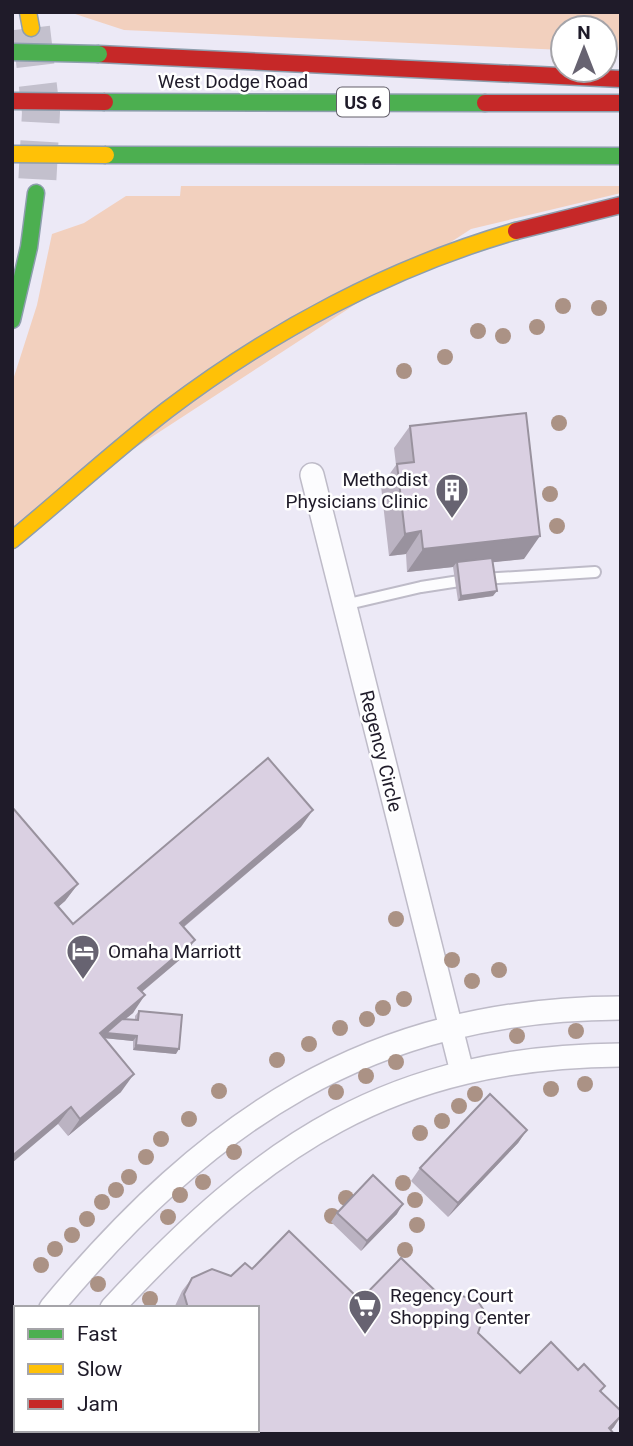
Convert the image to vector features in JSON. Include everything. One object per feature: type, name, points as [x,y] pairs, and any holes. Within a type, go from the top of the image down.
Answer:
[{"type":"highway","points":[[12,52],[501,71],[621,79]]},
{"type":"highway","name":"West Dodge Road","points":[[12,101],[621,103]]},
{"type":"highway","points":[[12,154],[621,156]]},
{"type":"highway","points":[[12,320],[29,247],[36,193]]},
{"type":"highway","points":[[12,540],[191,393],[272,337],[421,262],[546,221],[621,205]]},
{"type":"street","name":"Regency Circle","points":[[312,475],[463,1072]]},
{"type":"street","points":[[53,1306],[146,1204],[237,1126],[274,1101],[332,1069],[367,1053],[450,1027],[538,1011],[621,1008]]},
{"type":"street","points":[[114,1306],[155,1262],[232,1190],[299,1140],[380,1099],[463,1072],[544,1058],[621,1055]]},
{"type":"lane","points":[[344,605],[408,589],[467,580],[595,572]]},
{"type":"shaded area","points":[[69,12],[621,12],[621,50],[619,14],[549,14],[549,49],[124,30]]},
{"type":"shaded area","points":[[181,186],[621,186],[621,193],[471,229],[12,528],[12,383],[37,305],[52,234],[84,223],[126,196],[180,196]]},
{"type":"building","name":"Methodist Physicians Clinic","points":[[526,413],[540,536],[423,549],[421,531],[405,534],[397,464],[414,462],[410,426]]},
{"type":"building","points":[[492,558],[497,591],[461,596],[457,562]]},
{"type":"building","name":"Omaha Marriott","points":[[268,758],[313,810],[180,923],[195,940],[138,988],[145,995],[100,1033],[134,1074],[80,1119],[71,1107],[12,1156],[12,807],[78,884],[55,903],[73,924]]},
{"type":"building","points":[[139,1011],[182,1015],[179,1049],[136,1045],[137,1036],[106,1033],[122,1019],[138,1020]]},
{"type":"building","points":[[490,1094],[527,1130],[458,1203],[420,1168]]},
{"type":"building","points":[[373,1175],[403,1204],[367,1241],[337,1213]]},
{"type":"building","name":"Regency Court Shopping Center","points":[[289,1231],[360,1300],[401,1258],[447,1302],[462,1296],[477,1300],[485,1312],[478,1333],[520,1373],[551,1342],[578,1370],[584,1364],[605,1386],[600,1391],[621,1411],[621,1416],[609,1428],[614,1434],[149,1434],[148,1432],[259,1432],[259,1306],[187,1306],[184,1294],[192,1278],[212,1269],[231,1276],[245,1263],[252,1269]]},
{"type":"tunnel","points":[[31,28],[41,112],[37,187]]},
{"type":"traffic: fast","points":[[12,52],[99,54]]},
{"type":"traffic: fast","points":[[105,102],[485,103]]},
{"type":"traffic: fast","points":[[106,155],[621,156]]},
{"type":"traffic: fast","points":[[12,320],[29,247],[36,193]]},
{"type":"traffic: slow","points":[[28,12],[31,28]]},
{"type":"traffic: slow","points":[[12,154],[106,155]]},
{"type":"traffic: slow","points":[[12,540],[167,410],[290,328],[334,304],[423,263],[516,231]]},
{"type":"traffic: jam","points":[[99,54],[621,79]]},
{"type":"traffic: jam","points":[[12,101],[105,102]]},
{"type":"traffic: jam","points":[[485,103],[621,103]]},
{"type":"traffic: jam","points":[[516,231],[621,205]]},
{"type":"place","name":"Methodist Physicians Clinic","points":[[452,520]]},
{"type":"place","name":"Omaha Marriott","points":[[83,981]]},
{"type":"place","name":"Regency Court Shopping Center","points":[[365,1336]]}]
